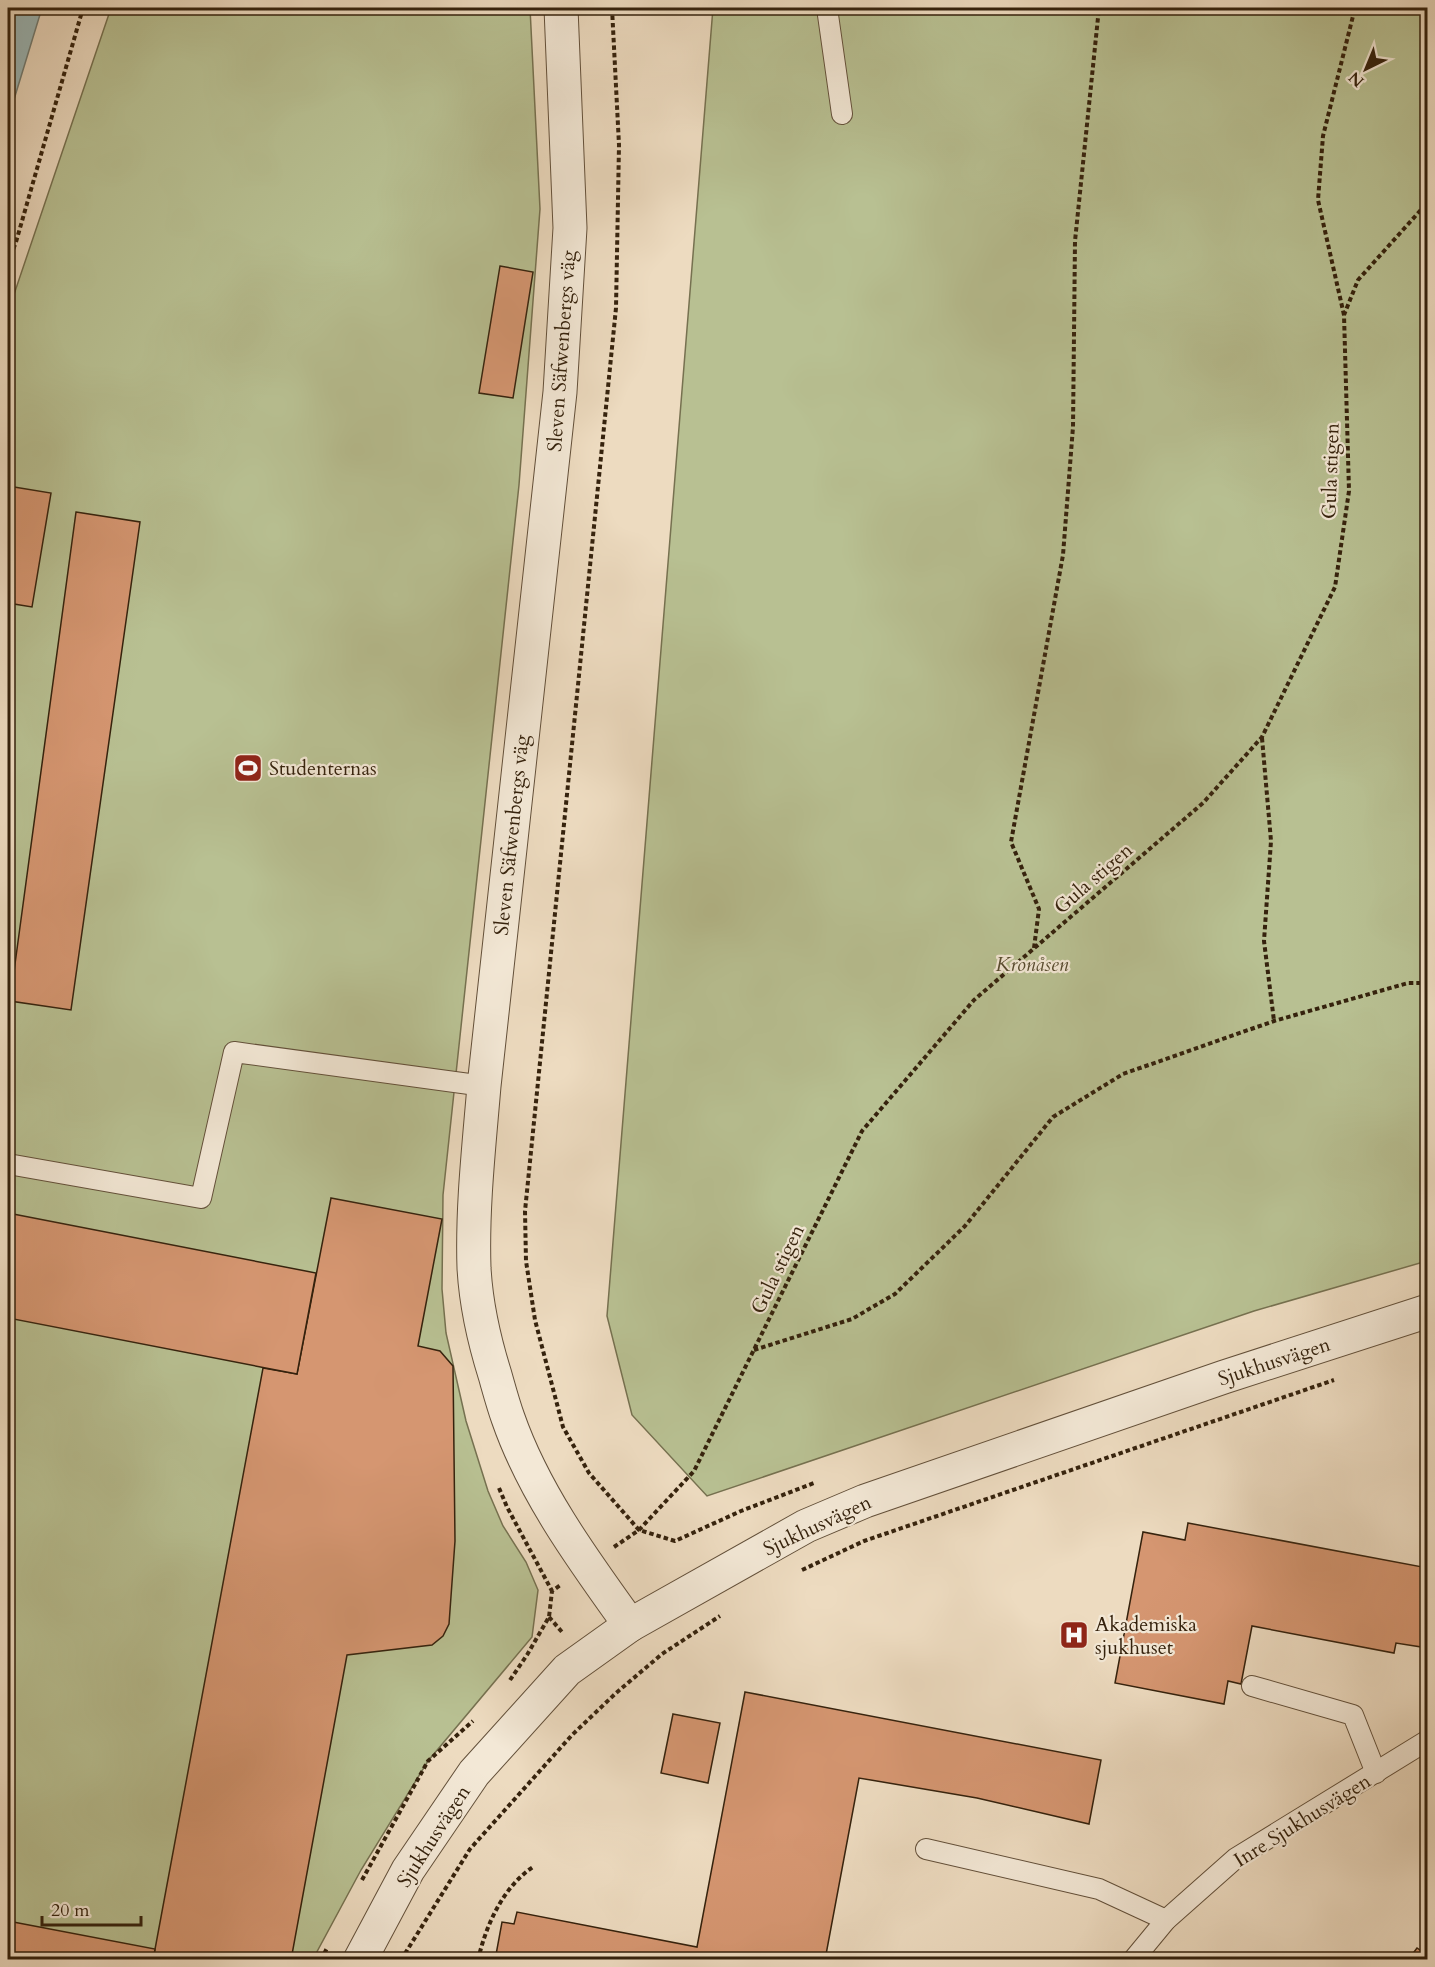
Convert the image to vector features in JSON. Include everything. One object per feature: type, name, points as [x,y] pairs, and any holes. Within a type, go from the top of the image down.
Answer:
[{"type":"street","name":"Sleven Säfwenbergs väg","points":[[561,8],[570,228],[560,392],[484,1086],[475,1194],[474,1268],[483,1336],[508,1419],[541,1490],[587,1565],[630,1625]]},
{"type":"street","name":"Sjukhusvägen","points":[[360,1959],[408,1870],[474,1773],[567,1670],[630,1625],[806,1527],[865,1502],[1224,1377],[1428,1311]]},
{"type":"lane","points":[[827,8],[842,114]]},
{"type":"lane","points":[[8,1164],[201,1198],[234,1052],[484,1086]]},
{"type":"lane","points":[[1252,1686],[1353,1715],[1376,1773]]},
{"type":"lane","name":"Inre Sjukhusvägen","points":[[1133,1959],[1166,1920],[1236,1858],[1428,1740]]},
{"type":"lane","points":[[926,1849],[1099,1889],[1166,1920]]},
{"type":"path","points":[[8,263],[16,242],[82,8]]},
{"type":"path","points":[[612,8],[619,145],[616,308],[525,1210],[526,1261],[535,1320],[563,1427],[589,1473],[639,1530],[675,1541],[741,1510]]},
{"type":"path","points":[[1034,949],[1039,909],[1011,842],[1063,555],[1073,427],[1075,241],[1099,8]]},
{"type":"path","points":[[1344,315],[1318,200],[1323,136],[1354,8]]},
{"type":"path","name":"Gula stigen","points":[[639,1530],[694,1471],[862,1131],[974,1000],[1203,803],[1262,737],[1335,587],[1349,491],[1344,315],[1358,280],[1428,202]]},
{"type":"path","points":[[1262,737],[1271,842],[1264,941],[1274,1021]]},
{"type":"path","points":[[753,1350],[852,1319],[895,1294],[965,1226],[1053,1117],[1124,1074],[1274,1021],[1408,983],[1428,983]]},
{"type":"path","points":[[800,1571],[864,1541],[1338,1378]]},
{"type":"path","points":[[401,1959],[470,1849],[572,1735],[662,1654],[728,1611]]},
{"type":"path","points":[[478,1959],[495,1912],[520,1876],[532,1867]]},
{"type":"green space","name":"Studenternas","points":[[111,8],[530,8],[540,209],[519,485],[443,1195],[442,1289],[446,1333],[466,1421],[488,1491],[503,1526],[526,1562],[538,1590],[532,1637],[428,1761],[361,1870],[313,1959],[8,1960],[8,312]]},
{"type":"green space","name":"Kronåsen","points":[[713,8],[1427,8],[1427,1261],[1254,1311],[707,1496],[632,1415],[607,1316]]},
{"type":"water","points":[[8,8],[42,8],[8,119]]},
{"type":"building","points":[[500,266],[533,272],[513,398],[479,393]]},
{"type":"building","points":[[8,486],[51,493],[32,607],[8,603]]},
{"type":"building","points":[[76,512],[140,522],[71,1010],[10,1001]]},
{"type":"building","points":[[331,1198],[442,1219],[418,1346],[440,1351],[453,1366],[455,1541],[449,1624],[443,1636],[432,1645],[347,1655],[291,1960],[153,1960],[263,1368],[297,1374]]},
{"type":"building","points":[[8,1213],[316,1273],[297,1374],[8,1318]]},
{"type":"building","points":[[1188,1523],[1428,1568],[1428,1648],[1396,1643],[1394,1653],[1252,1626],[1241,1684],[1228,1681],[1224,1704],[1115,1683],[1143,1532],[1185,1540]]},
{"type":"building","points":[[745,1692],[1101,1760],[1089,1824],[977,1798],[859,1778],[825,1960],[495,1960],[502,1922],[514,1924],[517,1912],[697,1947]]},
{"type":"building","points":[[673,1714],[720,1723],[708,1783],[661,1773]]},
{"type":"building","points":[[8,1921],[155,1949],[153,1960],[8,1960]]},
{"type":"building","points":[[1428,1946],[1428,1960],[1408,1960],[1417,1948],[1423,1952]]},
{"type":"place","name":"Studenternas","points":[[248,768]]},
{"type":"place","name":"Akademiska sjukhuset","points":[[1074,1635]]}]
